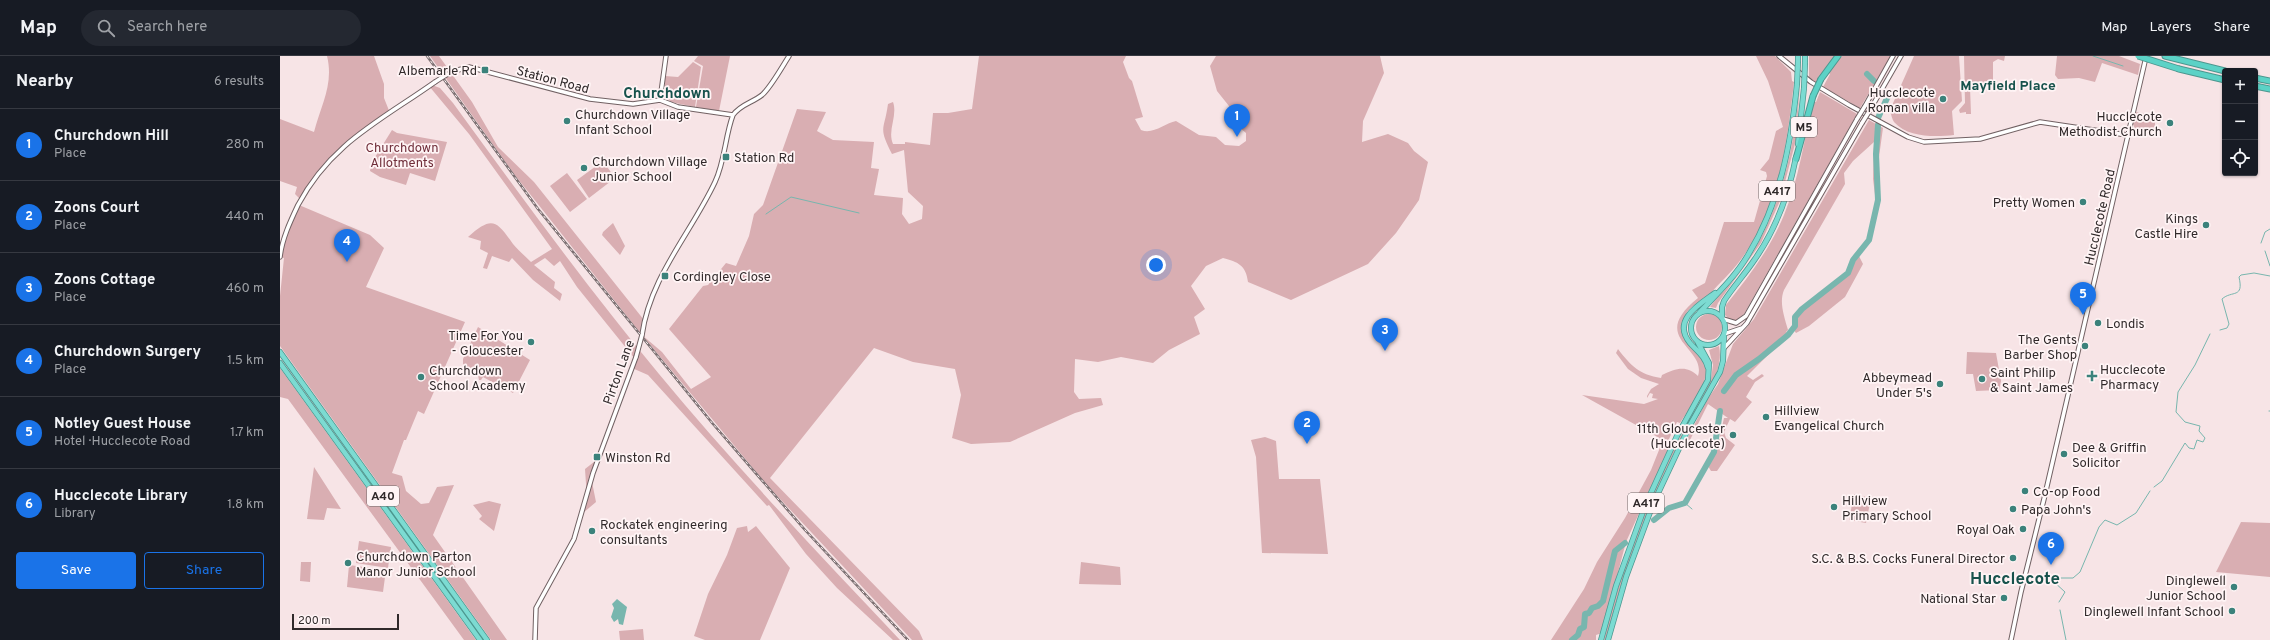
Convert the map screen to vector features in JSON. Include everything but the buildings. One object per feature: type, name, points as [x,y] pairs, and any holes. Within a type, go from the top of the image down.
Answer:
[{"type":"highway","name":"A417","points":[[1723,319],[1722,307],[1724,301],[1756,258],[1775,223],[1788,187],[1796,158],[1804,88],[1805,56]]},
{"type":"highway","name":"M5","points":[[1796,158],[1813,96],[1821,79],[1838,56]]},
{"type":"highway","points":[[2138,56],[2179,69],[2222,79]]},
{"type":"highway","points":[[2165,56],[2222,71]]},
{"type":"highway","name":"A417","points":[[1699,313],[1725,286],[1748,256],[1767,221],[1785,163],[1797,84],[1798,58]]},
{"type":"highway","points":[[2258,79],[2270,81]]},
{"type":"highway","points":[[2258,87],[2270,89]]},
{"type":"highway","name":"A417","points":[[1601,640],[1616,586],[1645,506],[1665,460],[1709,374],[1703,357],[1686,337],[1685,323],[1691,311],[1725,286]]},
{"type":"highway","points":[[1698,341],[1712,344],[1724,335],[1725,327],[1723,319],[1714,311],[1704,311],[1699,313],[1693,320],[1691,327],[1693,336],[1698,341],[1708,359],[1709,374]]},
{"type":"highway","name":"A417","points":[[1608,640],[1626,578],[1644,526],[1671,463],[1718,375],[1723,361],[1724,335]]},
{"type":"highway","name":"A40","points":[[280,352],[487,640]]},
{"type":"highway","name":"A40","points":[[280,362],[480,640]]},
{"type":"street","points":[[660,100],[666,56]]},
{"type":"street","points":[[734,114],[738,109],[761,96],[767,90],[789,56]]},
{"type":"street","points":[[1779,56],[1811,82],[1849,105],[1908,137],[1924,142],[1936,143],[1980,139],[2040,122],[2127,135]]},
{"type":"street","points":[[1723,319],[1733,323],[1743,320],[1894,56]]},
{"type":"street","points":[[1723,349],[1747,323],[1784,262],[1901,56]]},
{"type":"street","name":"Hucclecote Road","points":[[2011,640],[2019,599],[2101,255],[2146,56]]},
{"type":"street","name":"Station Road","points":[[280,257],[288,226],[309,184],[343,146],[446,75],[469,67],[590,99],[632,104],[660,100],[678,106],[734,114]]},
{"type":"street","name":"Pirton Lane","points":[[535,640],[536,608],[574,539],[593,473],[636,357],[646,313],[665,270],[716,181],[734,114]]},
{"type":"street","points":[[1778,259],[1784,262]]},
{"type":"street","points":[[1724,335],[1747,323]]},
{"type":"green space","points":[[327,56],[374,56],[384,84],[384,98],[390,113],[331,158],[301,200],[295,194],[297,187],[280,181],[280,119],[314,132],[328,85],[329,66]]},
{"type":"green space","points":[[430,56],[439,56],[472,102],[498,147],[534,182],[644,320],[642,335],[514,174]]},
{"type":"green space","points":[[698,56],[730,56],[719,111],[696,107],[703,66],[694,61]]},
{"type":"green space","points":[[979,56],[1126,56],[1123,62],[1129,78],[1132,81],[1143,117],[1135,119],[1141,130],[1154,130],[1176,121],[1199,135],[1216,137],[1225,145],[1239,146],[1246,141],[1246,133],[1233,122],[1229,106],[1217,91],[1210,66],[1216,56],[1380,56],[1384,73],[1363,121],[1362,142],[1388,134],[1408,143],[1414,151],[1428,162],[1419,200],[1396,233],[1368,264],[1291,300],[1248,282],[1243,268],[1233,261],[1223,258],[1206,266],[1191,286],[1205,309],[1194,317],[1200,334],[1169,350],[1153,363],[1121,357],[1098,362],[1075,359],[1074,392],[1079,399],[1101,398],[1103,405],[1075,413],[1010,442],[971,444],[952,438],[961,395],[955,369],[913,362],[874,348],[770,478],[919,631],[923,640],[912,640],[768,486],[642,335],[662,352],[691,389],[711,377],[669,329],[703,286],[708,285],[726,263],[736,266],[749,236],[754,214],[763,205],[797,109],[826,112],[817,131],[833,140],[874,142],[871,168],[879,169],[874,195],[903,198],[902,214],[909,224],[922,219],[923,206],[908,192],[904,150],[892,154],[885,138],[883,129],[888,104],[893,102],[894,107],[891,134],[893,144],[905,144],[905,142],[930,145],[933,113],[948,113],[972,109]]},
{"type":"green space","points":[[1756,56],[1775,56],[1791,72],[1792,81],[1794,82],[1784,152],[1772,199],[1753,242],[1739,262],[1708,296],[1689,309],[1685,317],[1685,339],[1700,356],[1706,370],[1703,385],[1699,394],[1680,423],[1677,422],[1669,439],[1672,441],[1626,542],[1602,633],[1596,635],[1596,640],[1551,640],[1584,589],[1597,562],[1625,518],[1651,470],[1663,440],[1582,395],[1644,404],[1658,399],[1652,398],[1653,394],[1650,393],[1647,398],[1647,396],[1651,389],[1659,384],[1641,378],[1628,369],[1616,353],[1618,349],[1631,364],[1641,372],[1654,377],[1661,378],[1662,375],[1677,369],[1690,370],[1698,376],[1698,366],[1695,357],[1682,342],[1678,333],[1678,323],[1684,312],[1698,298],[1692,290],[1705,283],[1724,222],[1754,222],[1767,176],[1766,172],[1760,170],[1769,159],[1776,131],[1783,127],[1768,81]]},
{"type":"green space","points":[[1809,56],[1835,56],[1817,83],[1809,78]]},
{"type":"green space","points":[[1842,56],[1891,56],[1860,108],[1823,87],[1830,74],[1828,72]]},
{"type":"green space","points":[[1914,56],[1959,56],[1962,101],[1952,111],[1954,135],[1931,136],[1914,134],[1900,127],[1893,121],[1890,110]]},
{"type":"green space","points":[[1964,56],[2005,56],[2004,61],[1998,59],[1993,62],[1993,86],[1970,87],[1971,114],[1966,114],[1966,112],[1960,113],[1959,110],[1965,103]]},
{"type":"green space","points":[[2057,56],[2119,56],[2140,64],[2138,75],[2102,63],[2095,82],[2079,78],[2058,79],[2055,75]]},
{"type":"green space","points":[[693,62],[701,67],[695,107],[671,102],[665,96],[665,76],[678,77]]},
{"type":"green space","points":[[1800,84],[1796,140],[1780,201],[1761,243],[1718,303],[1716,308],[1710,307],[1736,277],[1754,251],[1775,206],[1789,159],[1794,134]]},
{"type":"green space","points":[[432,85],[440,88],[453,103],[580,274],[632,341],[688,409],[778,509],[900,640],[893,640],[837,588],[806,554],[769,505],[767,506],[648,375],[632,368],[635,359],[577,287],[560,261],[554,266],[545,258],[534,265],[555,282],[554,288],[562,294],[560,301],[533,280],[512,258],[509,262],[492,256],[487,269],[483,268],[488,253],[480,249],[481,241],[468,237],[476,230],[488,224],[498,226],[531,262],[552,249],[469,134],[429,86]]},
{"type":"green space","points":[[1820,92],[1857,114],[1744,314],[1737,320],[1730,320],[1725,315],[1726,305],[1766,251],[1784,215],[1794,188],[1813,102],[1816,102]]},
{"type":"green space","points":[[2135,112],[2151,114],[2152,119],[2155,122],[2155,127],[2152,128],[2161,133],[2137,134],[2133,124]]},
{"type":"green space","points":[[1869,120],[1883,128],[1879,157],[1879,205],[1876,203],[1873,179],[1874,142],[1853,161],[1844,173],[1845,184],[1784,290],[1782,304],[1788,330],[1786,332],[1791,336],[1782,341],[1747,376],[1753,380],[1762,374],[1764,376],[1755,382],[1746,397],[1752,402],[1735,422],[1730,419],[1724,432],[1726,438],[1735,445],[1717,471],[1711,471],[1708,466],[1717,450],[1724,418],[1728,418],[1708,404],[1689,442],[1686,441],[1707,400],[1718,384],[1733,344],[1754,319]]},
{"type":"green space","name":"Churchdown Allotments","points":[[392,130],[397,133],[447,142],[435,181],[410,173],[406,185],[380,177],[370,171],[372,162]]},
{"type":"green space","points":[[603,161],[615,178],[589,198],[577,180]]},
{"type":"green space","points":[[567,173],[587,199],[570,212],[550,186]]},
{"type":"green space","name":"Churchdown School Academy","points":[[299,205],[370,235],[384,248],[366,287],[465,322],[424,414],[418,411],[406,440],[404,440],[392,473],[402,476],[406,491],[421,504],[429,503],[437,487],[454,485],[433,535],[507,640],[491,640],[280,346],[280,296],[284,258],[280,257],[283,242]]},
{"type":"green space","points":[[613,223],[625,246],[620,255],[602,235],[603,232]]},
{"type":"green space","points":[[1858,254],[1863,264],[1845,297],[1809,326],[1796,333],[1793,329],[1795,317],[1802,309],[1848,273],[1853,260]]},
{"type":"green space","points":[[1709,314],[1718,318],[1722,327],[1718,336],[1709,340],[1700,336],[1696,327],[1700,318]]},
{"type":"green space","points":[[478,327],[530,360],[513,393],[483,377],[479,380],[474,371],[463,371],[463,359]]},
{"type":"green space","points":[[1719,346],[1719,363],[1714,380],[1681,438],[1655,494],[1633,551],[1606,640],[1604,640],[1622,575],[1645,512],[1669,458],[1711,379],[1713,365],[1709,350]]},
{"type":"green space","points":[[1967,352],[1996,353],[2001,381],[1999,390],[1976,391],[1973,374],[1966,374]]},
{"type":"green space","points":[[280,368],[476,640],[464,640],[288,399],[280,397]]},
{"type":"green space","points":[[1265,437],[1276,441],[1279,479],[1320,479],[1328,554],[1262,553],[1256,457],[1251,440]]},
{"type":"green space","points":[[599,458],[592,482],[596,502],[583,513],[587,499],[585,469]]},
{"type":"green space","points":[[314,467],[341,509],[327,508],[324,520],[307,519]]},
{"type":"green space","points":[[1854,494],[1871,498],[1866,523],[1849,520]]},
{"type":"green space","points":[[489,501],[501,504],[494,531],[479,519],[482,516],[473,505]]},
{"type":"green space","points":[[2241,522],[2270,523],[2270,577],[2216,572]]},
{"type":"green space","points":[[747,526],[748,532],[756,526],[790,568],[760,640],[705,640],[694,636],[708,594],[727,555],[737,528]]},
{"type":"green space","points":[[359,541],[391,547],[388,568],[356,563]]},
{"type":"green space","points":[[301,562],[311,562],[310,582],[300,581]]},
{"type":"green space","points":[[1081,562],[1120,567],[1121,585],[1079,584]]},
{"type":"green space","points":[[349,565],[386,570],[383,592],[347,587]]},
{"type":"green space","points":[[643,629],[644,640],[620,640],[619,631]]},
{"type":"water","points":[[617,599],[627,607],[623,625],[619,624],[618,619],[614,622],[611,617],[614,608],[612,604]]},
{"type":"waterway","points":[[2093,56],[2123,66]]},
{"type":"waterway","points":[[1867,74],[1874,81]]},
{"type":"waterway","points":[[1878,118],[1888,96],[1885,92]]},
{"type":"waterway","points":[[1724,391],[1736,375],[1759,359],[1788,335],[1795,326],[1795,317],[1802,309],[1848,273],[1853,260],[1869,240],[1878,200],[1876,154],[1878,125]]},
{"type":"waterway","points":[[766,214],[791,197],[859,213]]},
{"type":"waterway","points":[[2261,243],[2265,232],[2270,229]]},
{"type":"waterway","points":[[2265,251],[2270,266]]},
{"type":"waterway","points":[[2220,330],[2227,328],[2229,324],[2222,299],[2238,291],[2240,288],[2239,277],[2241,275],[2254,273],[2270,276]]},
{"type":"waterway","points":[[2154,487],[2162,481],[2185,443],[2189,448],[2194,449],[2197,440],[2203,442],[2205,438],[2199,431],[2200,426],[2185,422],[2176,412],[2178,392],[2195,365],[2210,334]]},
{"type":"waterway","points":[[1654,520],[1669,508],[1685,503],[1714,452],[1720,411]]},
{"type":"waterway","points":[[2059,602],[2065,592],[2053,581],[2054,578],[2073,578],[2080,572],[2099,527],[2105,520],[2117,525],[2136,513],[2150,491]]},
{"type":"waterway","points":[[1685,503],[1692,509]]},
{"type":"waterway","points":[[1572,640],[1578,635],[1580,629],[1584,627],[1585,614],[1589,613],[1592,608],[1598,606],[1603,601],[1615,551],[1625,543]]},
{"type":"waterway","points":[[2060,610],[2066,640]]},
{"type":"railway","points":[[427,56],[538,209],[713,424],[805,530],[908,640]]},
{"type":"place","name":"Albemarle Rd","points":[[485,70]]},
{"type":"place","name":"Hucclecote Roman villa","points":[[1943,99]]},
{"type":"place","name":"Churchdown Village Infant School","points":[[567,121]]},
{"type":"place","name":"Hucclecote Methodist Church","points":[[2170,123]]},
{"type":"place","name":"Churchdown Hill","points":[[1237,137]]},
{"type":"place","name":"Station Rd","points":[[726,157]]},
{"type":"place","name":"Churchdown Village Junior School","points":[[584,168]]},
{"type":"place","name":"Pretty Women","points":[[2083,202]]},
{"type":"place","name":"Kings Castle Hire","points":[[2206,225]]},
{"type":"place","name":"Churchdown Surgery","points":[[347,262]]},
{"type":"place","name":"Cordingley Close","points":[[665,276]]},
{"type":"place","name":"Notley Guest House","points":[[2083,315]]},
{"type":"place","name":"Londis","points":[[2098,323]]},
{"type":"place","name":"Time For You - Gloucester","points":[[531,342]]},
{"type":"place","name":"The Gents Barber Shop","points":[[2085,346]]},
{"type":"place","name":"Zoons Cottage","points":[[1385,351]]},
{"type":"place","name":"Hucclecote Pharmacy","points":[[2092,376]]},
{"type":"place","name":"Churchdown School Academy","points":[[421,377]]},
{"type":"place","name":"Saint Philip & Saint James","points":[[1982,379]]},
{"type":"place","name":"Abbeymead Under 5's","points":[[1940,384]]},
{"type":"place","name":"Hillview Evangelical Church","points":[[1766,417]]},
{"type":"place","name":"11th Gloucester (Hucclecote)","points":[[1733,435]]},
{"type":"place","name":"Zoons Court","points":[[1307,444]]},
{"type":"place","name":"Dee & Griffin Solicitor","points":[[2064,454]]},
{"type":"place","name":"Winston Rd","points":[[597,457]]},
{"type":"place","name":"Co-op Food","points":[[2025,491]]},
{"type":"place","name":"Hillview Primary School","points":[[1834,507]]},
{"type":"place","name":"Papa John's","points":[[2013,509]]},
{"type":"place","name":"Royal Oak","points":[[2023,529]]},
{"type":"place","name":"Rockatek engineering consultants","points":[[592,531]]},
{"type":"place","name":"S.C. & B.S. Cocks Funeral Director","points":[[2013,558]]},
{"type":"place","name":"Churchdown Parton Manor Junior School","points":[[348,563]]},
{"type":"place","name":"Hucclecote Library","points":[[2051,565]]},
{"type":"place","name":"Dinglewell Junior School","points":[[2234,587]]},
{"type":"place","name":"National Star","points":[[2004,598]]},
{"type":"place","name":"Dinglewell Infant School","points":[[2232,611]]},
{"type":"district","name":"Mayfield Place","points":[[2008,85]]},
{"type":"district","name":"Churchdown","points":[[667,93]]},
{"type":"district","name":"Hucclecote","points":[[2015,578]]}]
